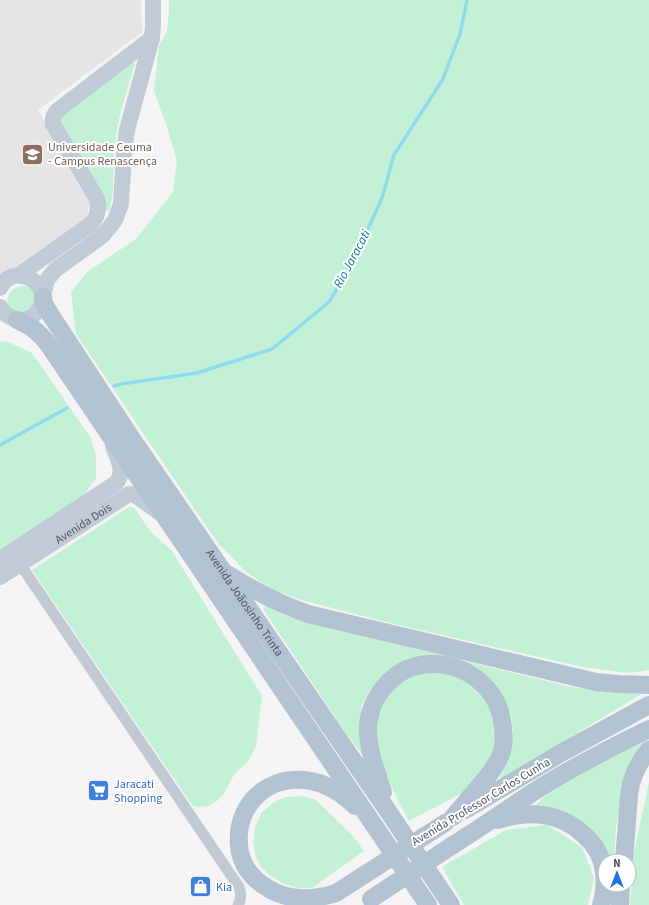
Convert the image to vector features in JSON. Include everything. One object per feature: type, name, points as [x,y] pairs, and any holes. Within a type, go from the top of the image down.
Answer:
[{"type":"main road","points":[[0,307],[11,320],[26,319],[35,314],[42,304],[47,280],[55,270],[102,236],[115,220],[120,204],[127,130],[152,38],[153,0]]},
{"type":"main road","points":[[1,286],[8,279],[19,275],[91,224],[93,221],[98,207],[97,199],[53,124],[53,117],[58,110],[152,38]]},
{"type":"main road","points":[[19,275],[26,276],[33,280],[40,288],[43,297]]},
{"type":"main road","name":"Avenida Joãosinho Trinta","points":[[43,297],[46,308],[128,433],[451,905]]},
{"type":"main road","name":"Avenida Joãosinho Trinta","points":[[11,320],[31,326],[42,336],[428,905]]},
{"type":"main road","name":"Avenida Dois","points":[[0,559],[116,483],[121,469],[110,435]]},
{"type":"main road","name":"Avenida Dois","points":[[0,577],[129,494],[135,495],[165,517]]},
{"type":"main road","points":[[223,570],[260,593],[308,614],[596,682],[649,685]]},
{"type":"main road","points":[[390,814],[370,748],[367,732],[370,712],[379,692],[404,670],[421,664],[440,664],[458,668],[472,675],[485,686],[499,709],[504,737],[501,753],[496,764],[449,820]]},
{"type":"main road","name":"Avenida Professor Carlos Cunha","points":[[316,905],[449,820],[561,753],[649,706]]},
{"type":"main road","name":"Avenida Professor Carlos Cunha","points":[[367,902],[508,808],[553,780],[604,751],[649,729]]},
{"type":"main road","points":[[625,853],[631,783],[636,770],[649,750]]},
{"type":"main road","points":[[336,893],[326,896],[307,898],[288,897],[271,891],[256,880],[246,868],[242,860],[239,841],[243,815],[250,803],[260,792],[287,780],[314,782],[328,786],[344,795],[381,834]]},
{"type":"main road","points":[[456,843],[494,822],[508,817],[536,814],[551,816],[565,821],[578,828],[596,848],[602,862],[605,880],[604,897],[601,905]]},
{"type":"main road","points":[[620,905],[621,893]]},
{"type":"street","points":[[20,564],[239,887],[241,899],[238,905]]},
{"type":"shaded area","name":"Universidade Ceuma - Campus Renascença","points":[[0,0],[141,0],[142,32],[38,110],[90,199],[87,218],[0,278]]},
{"type":"green space","points":[[169,0],[649,0],[649,670],[629,673],[583,667],[394,624],[305,601],[270,589],[244,570],[219,544],[76,334],[71,292],[87,272],[136,239],[173,192],[177,161],[154,91],[159,46],[167,31]]},
{"type":"green space","points":[[133,62],[135,64],[123,103],[116,133],[111,203],[109,211],[104,211],[60,123],[61,114]]},
{"type":"green space","points":[[23,286],[31,288],[37,299],[27,315],[9,309],[8,305],[8,297],[10,293],[15,288]]},
{"type":"green space","points":[[0,341],[8,342],[32,353],[91,438],[96,456],[96,478],[84,495],[0,549]]},
{"type":"green space","points":[[129,507],[135,509],[150,531],[172,551],[262,696],[256,746],[248,762],[238,770],[225,792],[217,801],[208,806],[197,807],[192,805],[32,570]]},
{"type":"green space","points":[[266,606],[298,620],[567,686],[599,691],[641,694],[499,781],[508,762],[513,731],[511,714],[503,698],[456,663],[380,680],[369,691],[362,705],[359,733],[362,754],[349,738],[263,609]]},
{"type":"green space","points":[[428,672],[444,673],[459,678],[471,686],[482,697],[490,709],[495,725],[495,739],[491,755],[482,771],[464,792],[409,821],[382,765],[374,721],[379,705],[401,681],[417,674]]},
{"type":"green space","points":[[649,736],[649,741],[643,747],[625,777],[616,828],[614,853],[597,854],[533,807],[560,784]]},
{"type":"green space","points":[[649,782],[649,905],[630,905],[631,893],[637,893],[637,853],[634,852]]},
{"type":"green space","points":[[300,796],[315,799],[353,836],[364,851],[312,888],[299,888],[284,884],[271,876],[261,867],[256,857],[253,842],[255,827],[262,812],[273,803],[285,797]]},
{"type":"green space","points":[[547,825],[582,847],[594,878],[588,905],[464,905],[442,867],[506,830]]},
{"type":"waterway","name":"Rio Jaracati","points":[[114,386],[197,373],[272,349],[329,302],[355,258],[382,198],[394,155],[443,79],[460,34],[467,0]]},
{"type":"waterway","name":"Rio Jaracati","points":[[0,445],[67,408]]},
{"type":"place","name":"Universidade Ceuma - Campus Renascença","points":[[32,154]]},
{"type":"place","name":"Jaracati Shopping","points":[[99,791]]},
{"type":"place","name":"Kia","points":[[200,887]]}]
